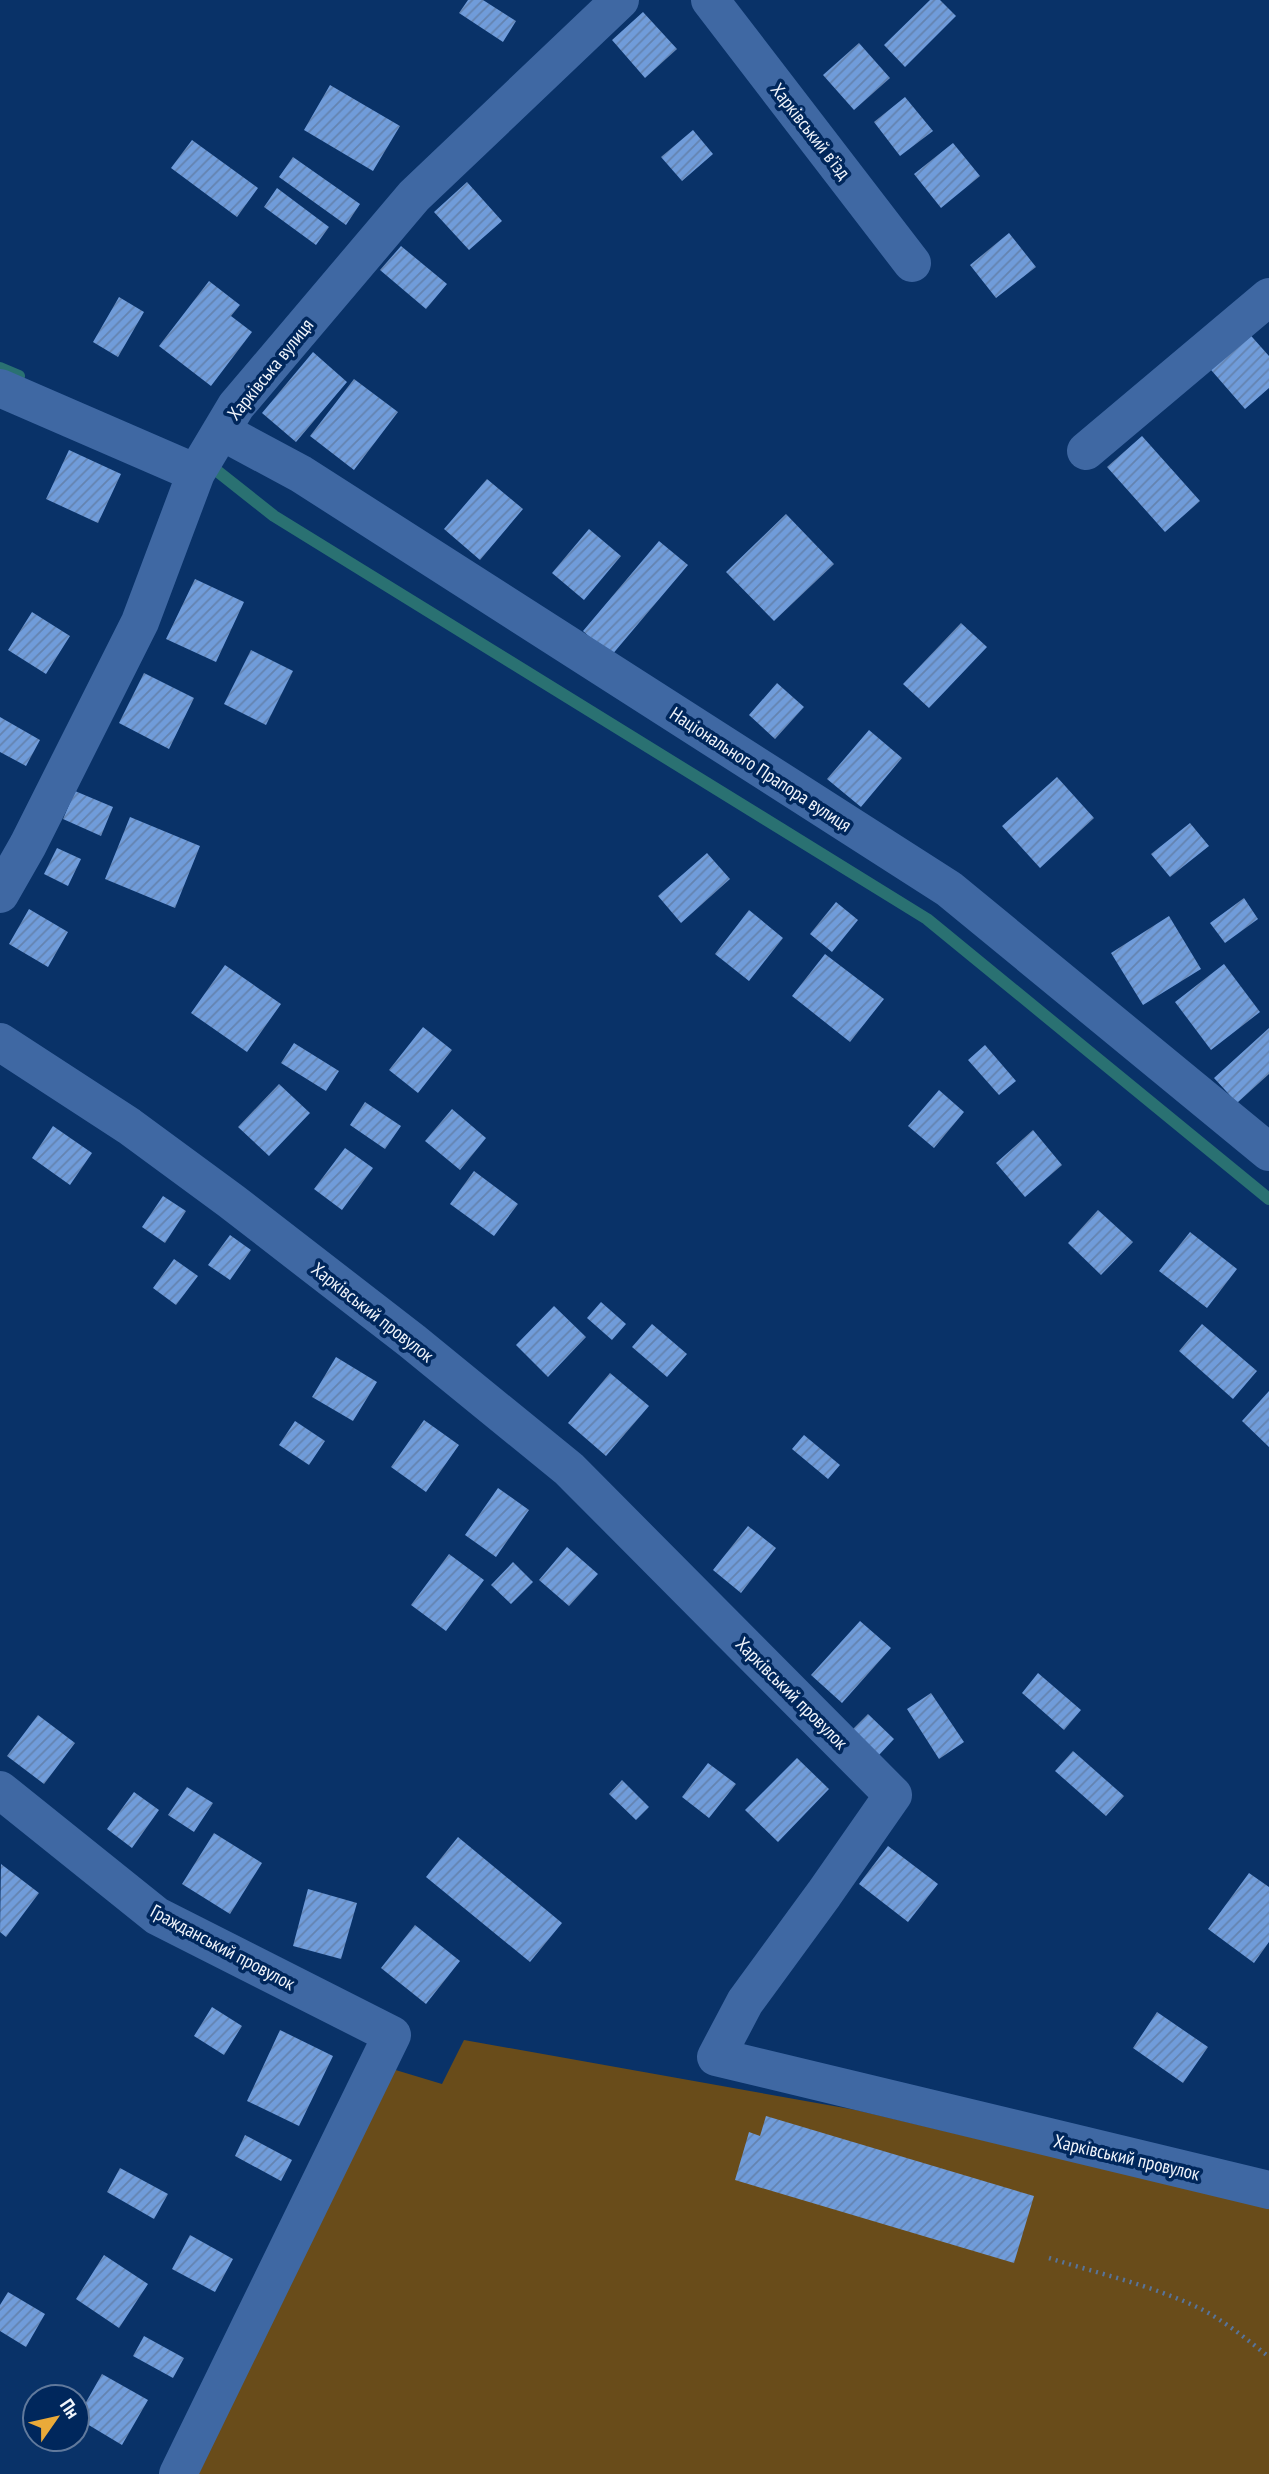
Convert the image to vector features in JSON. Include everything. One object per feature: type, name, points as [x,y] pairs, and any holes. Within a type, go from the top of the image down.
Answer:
[{"type":"street","name":"Харківська вулиця","points":[[0,894],[28,845],[140,622],[196,473],[236,406],[414,196],[620,0]]},
{"type":"street","name":"Харківський в’їзд","points":[[710,0],[912,263]]},
{"type":"street","points":[[1086,451],[1269,297]]},
{"type":"street","points":[[0,388],[196,473]]},
{"type":"street","name":"Національного Прапора вулиця","points":[[221,431],[301,474],[948,889],[1269,1153]]},
{"type":"street","name":"Харківський провулок","points":[[0,1042],[129,1126],[231,1201],[412,1341],[569,1469],[893,1795],[745,2002],[716,2057],[1269,2190]]},
{"type":"street","name":"Гражданський провулок","points":[[0,1790],[157,1916],[392,2035],[178,2474]]},
{"type":"path","points":[[1049,2258],[1159,2292],[1203,2310],[1242,2335],[1269,2357]]},
{"type":"shaded area","points":[[464,2040],[856,2110],[1269,2208],[1269,2474],[195,2474],[389,2068],[442,2084]]},
{"type":"building","points":[[468,0],[483,0],[516,21],[503,42],[459,13]]},
{"type":"building","points":[[930,0],[940,0],[956,16],[905,67],[884,45]]},
{"type":"building","points":[[643,12],[677,49],[645,78],[612,40]]},
{"type":"building","points":[[859,43],[890,78],[854,110],[823,75]]},
{"type":"building","points":[[330,85],[400,126],[373,171],[304,130]]},
{"type":"building","points":[[905,97],[933,131],[900,156],[874,122]]},
{"type":"building","points":[[693,130],[713,154],[682,181],[661,157]]},
{"type":"building","points":[[192,140],[258,188],[237,217],[171,168]]},
{"type":"building","points":[[953,143],[980,176],[941,208],[914,174]]},
{"type":"building","points":[[293,157],[360,204],[346,225],[279,177]]},
{"type":"building","points":[[467,182],[502,221],[469,250],[434,212]]},
{"type":"building","points":[[277,188],[329,227],[316,245],[264,207]]},
{"type":"building","points":[[1009,233],[1036,267],[996,298],[970,265]]},
{"type":"building","points":[[401,246],[447,284],[426,309],[380,270]]},
{"type":"building","points":[[209,281],[240,305],[231,316],[252,332],[211,386],[159,346]]},
{"type":"building","points":[[119,297],[144,312],[118,357],[93,342]]},
{"type":"building","points":[[1245,329],[1269,356],[1269,388],[1245,409],[1205,363]]},
{"type":"building","points":[[313,352],[347,382],[296,442],[262,413]]},
{"type":"building","points":[[354,379],[398,412],[354,470],[310,436]]},
{"type":"building","points":[[1142,436],[1200,501],[1165,532],[1107,467]]},
{"type":"building","points":[[69,450],[121,474],[98,523],[46,499]]},
{"type":"building","points":[[487,479],[523,509],[480,560],[444,529]]},
{"type":"building","points":[[786,514],[834,564],[774,621],[726,572]]},
{"type":"building","points":[[589,529],[621,556],[584,600],[552,573]]},
{"type":"building","points":[[659,541],[688,565],[611,656],[583,631]]},
{"type":"building","points":[[195,579],[244,602],[216,662],[166,639]]},
{"type":"building","points":[[32,612],[70,636],[46,674],[8,650]]},
{"type":"building","points":[[961,623],[987,647],[929,708],[903,684]]},
{"type":"building","points":[[251,650],[293,671],[266,725],[224,704]]},
{"type":"building","points":[[144,673],[194,698],[169,749],[119,723]]},
{"type":"building","points":[[777,683],[804,707],[775,739],[749,715]]},
{"type":"building","points":[[0,717],[40,740],[26,766],[0,752]]},
{"type":"building","points":[[869,730],[902,758],[861,807],[827,779]]},
{"type":"building","points":[[1057,777],[1094,818],[1040,868],[1002,826]]},
{"type":"building","points":[[75,791],[113,807],[101,836],[63,819]]},
{"type":"building","points":[[130,817],[200,846],[175,908],[105,879]]},
{"type":"building","points":[[1190,823],[1209,846],[1170,877],[1151,854]]},
{"type":"building","points":[[57,848],[81,859],[68,886],[44,874]]},
{"type":"building","points":[[707,853],[730,879],[681,923],[658,896]]},
{"type":"building","points":[[1244,898],[1258,919],[1225,943],[1210,923]]},
{"type":"building","points":[[836,902],[858,920],[832,952],[810,934]]},
{"type":"building","points":[[29,909],[68,932],[48,967],[9,944]]},
{"type":"building","points":[[749,910],[783,938],[749,981],[715,954]]},
{"type":"building","points":[[1169,916],[1201,969],[1143,1005],[1111,953]]},
{"type":"building","points":[[825,954],[884,999],[850,1042],[792,996]]},
{"type":"building","points":[[1224,964],[1260,1012],[1211,1050],[1175,1002]]},
{"type":"building","points":[[225,965],[281,1004],[247,1052],[191,1013]]},
{"type":"building","points":[[423,1027],[452,1050],[418,1093],[389,1070]]},
{"type":"building","points":[[1269,1028],[1269,1074],[1237,1103],[1214,1078]]},
{"type":"building","points":[[294,1043],[339,1071],[326,1091],[281,1063]]},
{"type":"building","points":[[985,1045],[1016,1081],[999,1095],[968,1060]]},
{"type":"building","points":[[279,1084],[310,1113],[269,1156],[238,1127]]},
{"type":"building","points":[[939,1090],[964,1112],[934,1148],[908,1126]]},
{"type":"building","points":[[365,1102],[401,1126],[385,1149],[350,1125]]},
{"type":"building","points":[[452,1109],[486,1138],[460,1170],[425,1141]]},
{"type":"building","points":[[53,1126],[92,1153],[70,1185],[32,1158]]},
{"type":"building","points":[[1033,1130],[1062,1165],[1025,1197],[996,1163]]},
{"type":"building","points":[[345,1148],[373,1168],[342,1210],[314,1189]]},
{"type":"building","points":[[474,1171],[518,1204],[494,1236],[450,1204]]},
{"type":"building","points":[[163,1196],[186,1211],[165,1243],[142,1227]]},
{"type":"building","points":[[1098,1210],[1133,1242],[1101,1275],[1068,1243]]},
{"type":"building","points":[[1190,1232],[1237,1269],[1207,1308],[1159,1271]]},
{"type":"building","points":[[230,1235],[251,1250],[230,1280],[208,1265]]},
{"type":"building","points":[[174,1259],[198,1276],[176,1305],[153,1288]]},
{"type":"building","points":[[601,1302],[626,1324],[612,1340],[587,1318]]},
{"type":"building","points":[[554,1306],[586,1337],[548,1377],[516,1345]]},
{"type":"building","points":[[652,1324],[687,1354],[667,1377],[632,1347]]},
{"type":"building","points":[[1202,1324],[1257,1371],[1233,1399],[1179,1351]]},
{"type":"building","points":[[336,1357],[377,1382],[353,1421],[312,1397]]},
{"type":"building","points":[[610,1373],[649,1406],[606,1456],[568,1423]]},
{"type":"building","points":[[1269,1391],[1269,1447],[1242,1421]]},
{"type":"building","points":[[424,1420],[459,1445],[426,1492],[391,1467]]},
{"type":"building","points":[[295,1421],[325,1441],[309,1465],[279,1445]]},
{"type":"building","points":[[804,1435],[840,1465],[828,1479],[792,1449]]},
{"type":"building","points":[[498,1488],[529,1510],[496,1557],[465,1535]]},
{"type":"building","points":[[748,1526],[776,1548],[741,1593],[713,1570]]},
{"type":"building","points":[[567,1547],[598,1574],[569,1606],[539,1580]]},
{"type":"building","points":[[449,1554],[484,1580],[446,1631],[411,1605]]},
{"type":"building","points":[[513,1562],[533,1582],[511,1604],[491,1585]]},
{"type":"building","points":[[860,1621],[891,1648],[842,1703],[811,1675]]},
{"type":"building","points":[[1038,1673],[1081,1710],[1064,1730],[1022,1693]]},
{"type":"building","points":[[931,1693],[964,1742],[939,1759],[907,1709]]},
{"type":"building","points":[[868,1714],[894,1739],[879,1755],[853,1729]]},
{"type":"building","points":[[38,1715],[75,1743],[44,1784],[7,1756]]},
{"type":"building","points":[[1073,1751],[1124,1796],[1106,1816],[1055,1771]]},
{"type":"building","points":[[797,1758],[829,1789],[778,1842],[745,1810]]},
{"type":"building","points":[[708,1763],[736,1784],[709,1818],[682,1797]]},
{"type":"building","points":[[622,1780],[649,1807],[636,1820],[609,1794]]},
{"type":"building","points":[[187,1787],[213,1803],[194,1832],[168,1815]]},
{"type":"building","points":[[134,1792],[159,1810],[132,1848],[107,1829]]},
{"type":"building","points":[[214,1833],[262,1863],[230,1914],[182,1884]]},
{"type":"building","points":[[458,1837],[562,1923],[530,1962],[426,1877]]},
{"type":"building","points":[[888,1846],[938,1884],[908,1922],[859,1884]]},
{"type":"building","points":[[1,1864],[39,1893],[6,1937],[0,1932]]},
{"type":"building","points":[[1249,1873],[1269,1887],[1269,1942],[1254,1963],[1208,1929]]},
{"type":"building","points":[[308,1889],[357,1903],[341,1959],[293,1946]]},
{"type":"building","points":[[415,1925],[460,1961],[426,2004],[381,1968]]},
{"type":"building","points":[[212,2007],[242,2026],[224,2055],[194,2036]]},
{"type":"building","points":[[1157,2012],[1208,2047],[1183,2083],[1133,2048]]},
{"type":"building","points":[[280,2030],[333,2056],[299,2126],[247,2101]]},
{"type":"building","points":[[766,2116],[1034,2196],[1014,2263],[735,2180],[749,2132],[760,2136]]},
{"type":"building","points":[[245,2135],[292,2160],[281,2181],[235,2156]]},
{"type":"building","points":[[120,2168],[168,2194],[154,2219],[107,2192]]},
{"type":"building","points":[[190,2235],[233,2259],[215,2292],[172,2269]]},
{"type":"building","points":[[104,2255],[148,2284],[119,2328],[76,2299]]},
{"type":"building","points":[[8,2292],[45,2314],[26,2347],[0,2331],[0,2305]]},
{"type":"building","points":[[144,2336],[184,2358],[173,2378],[133,2356]]},
{"type":"building","points":[[102,2374],[148,2400],[122,2445],[91,2426],[91,2393]]},
{"type":"waterway","points":[[0,368],[19,376]]},
{"type":"waterway","points":[[207,463],[274,516],[927,919],[1269,1199]]}]
